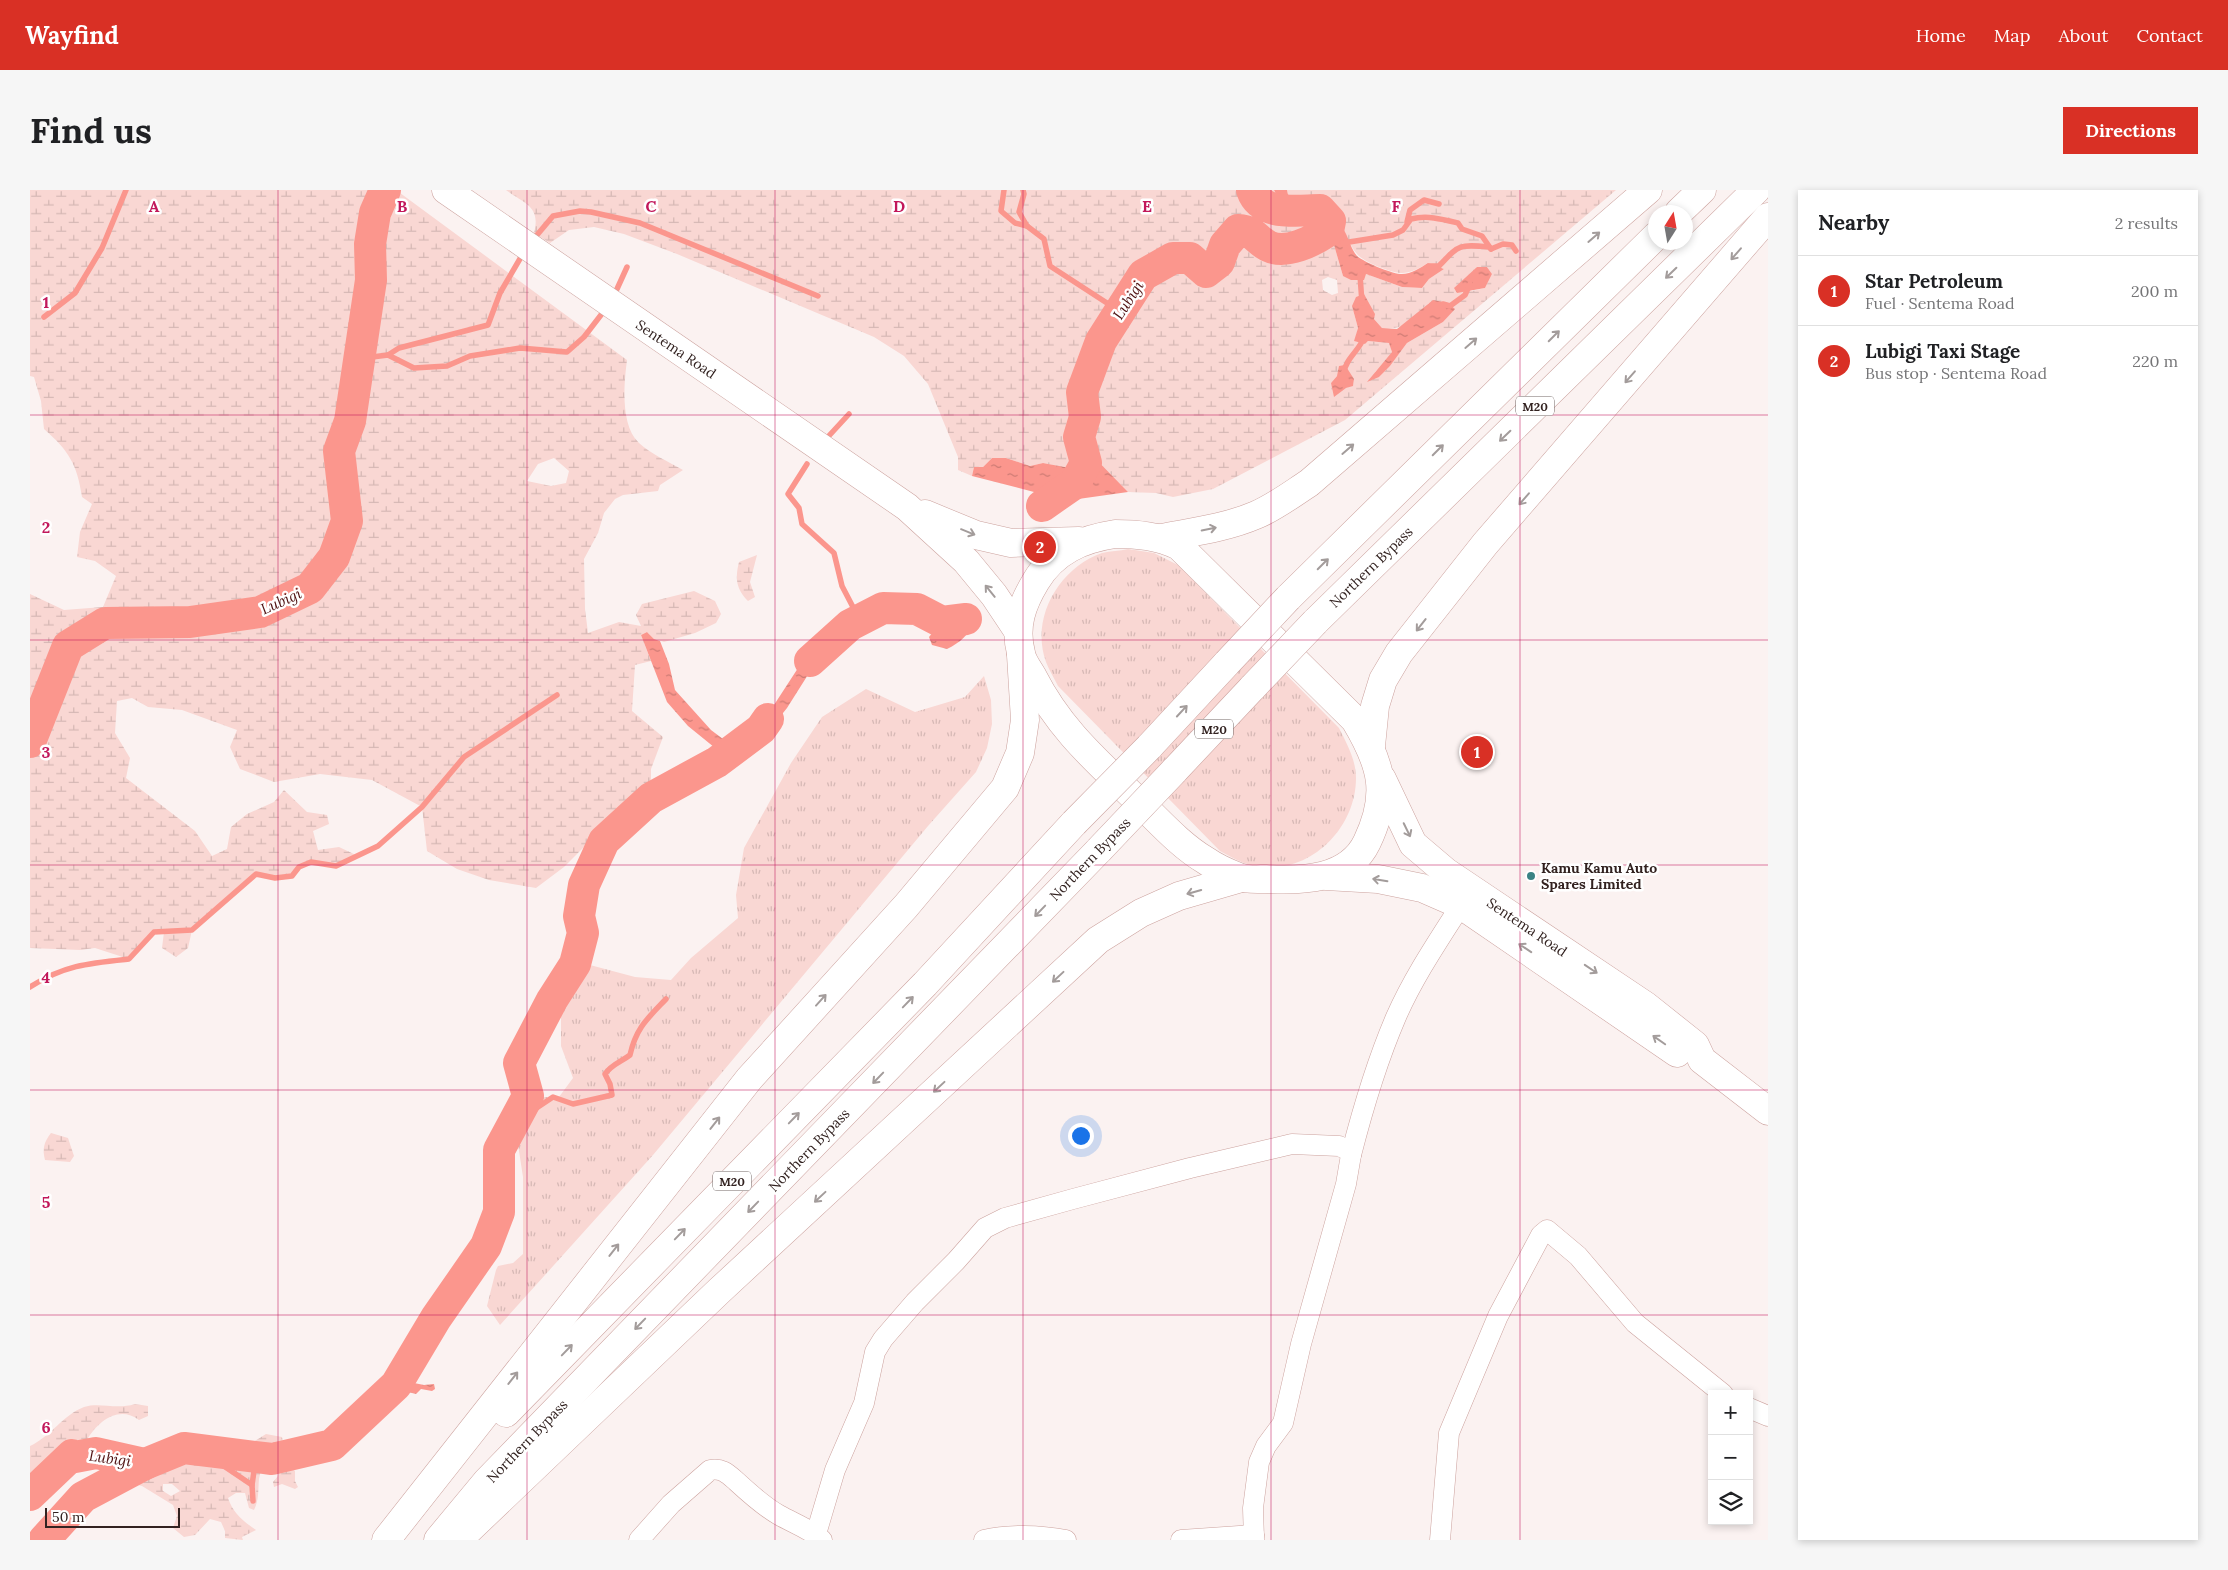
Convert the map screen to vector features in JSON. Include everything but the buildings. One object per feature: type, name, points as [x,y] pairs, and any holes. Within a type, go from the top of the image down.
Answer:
[{"type":"main road","name":"Sentema Road","points":[[446,190],[907,507],[966,561],[994,595],[1019,643],[1044,699],[1071,736],[1175,837],[1205,860],[1241,878]]},
{"type":"main road","points":[[386,1540],[749,1080],[906,906],[1005,788],[1020,753],[1026,720],[1019,643],[1024,601],[1040,574],[1057,554],[1082,541],[1115,534],[1135,534],[1161,538],[1212,529],[1255,516],[1281,502],[1308,482],[1648,190]]},
{"type":"main road","points":[[1686,205],[1702,190]]},
{"type":"main road","name":"Northern Bypass","points":[[438,1540],[487,1481],[1098,850],[1315,622],[1756,190]]},
{"type":"main road","points":[[458,1540],[718,1291],[1098,940],[1142,913],[1180,896],[1241,878],[1286,880],[1326,876],[1351,863],[1366,845],[1378,817],[1382,793],[1374,758],[1375,706],[1383,680],[1400,653],[1485,544],[1768,217]]},
{"type":"main road","name":"M20","points":[[391,1540],[461,1458],[925,984],[1288,598],[1648,244]]},
{"type":"main road","name":"Sentema Road","points":[[907,507],[976,535],[1011,543],[1082,541]]},
{"type":"main road","name":"Sentema Road","points":[[1161,538],[1179,546],[1355,720],[1413,844],[1446,872],[1646,1006],[1695,1045],[1702,1060],[1768,1111]]},
{"type":"main road","name":"Sentema Road","points":[[1326,876],[1378,879],[1422,888],[1461,905],[1684,1058],[1702,1060]]},
{"type":"street","points":[[1181,1540],[1254,1537],[1253,1508],[1258,1462],[1266,1446],[1284,1423],[1301,1344],[1346,1184],[1351,1154],[1362,1113],[1396,1016],[1438,940],[1461,905]]},
{"type":"street","points":[[639,1540],[671,1504],[710,1470],[718,1468],[727,1472],[756,1499],[819,1537],[835,1470],[864,1403],[875,1352],[883,1339],[915,1302],[956,1261],[985,1228],[1005,1218],[1072,1199],[1292,1144],[1339,1146],[1348,1150],[1351,1154]]},
{"type":"street","points":[[1440,1540],[1449,1433],[1505,1301],[1541,1235],[1547,1230],[1578,1256],[1635,1323],[1718,1390]]},
{"type":"street","points":[[1753,1410],[1768,1416]]},
{"type":"street","points":[[984,1540],[994,1537],[1048,1536],[1066,1540]]},
{"type":"green space","points":[[30,190],[396,190],[627,360],[624,392],[626,415],[633,435],[649,451],[683,470],[660,485],[658,491],[623,495],[615,499],[604,513],[598,533],[584,559],[585,609],[588,633],[619,622],[641,626],[636,615],[642,604],[694,591],[715,601],[721,614],[716,623],[695,633],[664,642],[654,639],[647,632],[641,635],[651,661],[635,665],[632,711],[663,737],[651,769],[651,798],[604,841],[589,842],[564,867],[536,888],[489,880],[457,869],[427,851],[422,807],[372,780],[320,774],[274,782],[240,769],[230,747],[237,730],[182,710],[148,707],[132,698],[117,701],[115,733],[130,758],[126,778],[195,831],[212,856],[227,849],[231,827],[247,814],[274,802],[284,790],[307,812],[327,815],[329,824],[313,831],[318,850],[339,847],[358,856],[335,866],[303,865],[292,876],[275,878],[256,874],[192,930],[188,948],[176,957],[162,948],[164,932],[155,932],[129,959],[95,948],[80,950],[30,948],[30,594],[64,610],[103,607],[116,576],[95,561],[77,557],[80,532],[92,504],[82,497],[74,467],[66,451],[44,429],[41,401],[34,377],[30,376]],"holes":[[[554,458],[569,471],[566,483],[551,486],[527,481],[538,464]]]},
{"type":"green space","points":[[506,190],[1239,190],[1240,195],[1277,221],[1288,217],[1299,217],[1321,223],[1321,230],[1334,245],[1343,276],[1366,274],[1402,287],[1422,288],[1429,279],[1444,269],[1428,263],[1413,271],[1399,273],[1372,264],[1357,254],[1339,226],[1313,206],[1295,202],[1289,198],[1287,190],[1616,190],[1345,420],[1213,489],[1173,497],[1156,493],[1128,492],[1091,454],[1080,450],[1083,458],[1070,468],[1043,463],[1030,466],[1006,458],[992,458],[983,467],[974,467],[972,476],[958,470],[958,457],[928,384],[904,356],[874,337],[677,254],[624,234],[594,227],[569,230],[550,243],[534,233],[535,217],[530,207]],"holes":[[[1275,239],[1288,241],[1302,239],[1309,248],[1278,258],[1281,253]],[[1477,267],[1487,267],[1492,274],[1485,288],[1468,290]],[[1328,277],[1337,280],[1338,293],[1332,295],[1323,290],[1322,280]],[[1429,303],[1454,309],[1443,322],[1407,343],[1379,377],[1375,372],[1385,363],[1392,352],[1390,343],[1368,341],[1365,344],[1355,341],[1358,328],[1352,306],[1374,319],[1382,328],[1398,327],[1408,322]],[[1337,376],[1354,379],[1353,385],[1346,388],[1331,383]]]},
{"type":"green space","points":[[1257,190],[1274,190],[1281,203],[1277,205],[1259,196]]},
{"type":"green space","points":[[1128,549],[1154,553],[1178,565],[1339,728],[1354,765],[1356,778],[1353,799],[1346,818],[1335,835],[1321,849],[1304,860],[1285,866],[1265,867],[1244,863],[1220,851],[1058,686],[1046,662],[1042,645],[1045,612],[1052,597],[1061,582],[1087,560],[1102,553]]},
{"type":"green space","points":[[757,555],[750,582],[755,597],[748,601],[739,588],[737,578],[739,562]]},
{"type":"green space","points":[[984,676],[991,700],[992,724],[987,748],[976,772],[928,826],[653,1155],[500,1325],[487,1306],[496,1270],[498,1266],[513,1263],[523,1254],[523,1177],[517,1138],[532,1097],[559,1097],[573,1078],[561,1046],[561,1018],[557,984],[590,965],[635,977],[671,980],[691,958],[738,918],[736,895],[744,848],[791,763],[822,717],[866,689],[915,712],[965,697]]},
{"type":"green space","points":[[51,1133],[68,1138],[74,1156],[70,1162],[45,1160],[44,1146]]},
{"type":"green space","points":[[135,1404],[148,1406],[148,1416],[139,1420],[124,1414],[110,1417],[97,1427],[87,1440],[104,1440],[123,1446],[137,1457],[179,1466],[195,1460],[198,1446],[234,1449],[257,1440],[266,1434],[282,1437],[283,1442],[262,1468],[259,1479],[258,1499],[254,1510],[249,1508],[245,1493],[236,1493],[228,1498],[239,1516],[256,1530],[242,1537],[243,1540],[225,1538],[225,1531],[221,1522],[210,1519],[195,1535],[184,1537],[173,1528],[177,1516],[173,1505],[142,1486],[131,1483],[110,1470],[98,1459],[75,1457],[47,1489],[30,1503],[30,1446],[70,1415],[84,1407],[96,1405],[128,1406]],"holes":[[[163,1484],[172,1484],[180,1491],[171,1496],[163,1491]]]},
{"type":"green space","points":[[289,1467],[295,1471],[295,1481],[298,1487],[295,1489],[282,1484],[274,1487],[273,1482],[278,1476],[278,1468]]},
{"type":"water","points":[[1239,190],[1257,190],[1259,196],[1277,205],[1280,202],[1274,190],[1287,190],[1292,200],[1297,203],[1322,209],[1337,221],[1344,230],[1357,256],[1384,269],[1404,274],[1415,271],[1428,263],[1444,269],[1429,279],[1422,288],[1402,287],[1366,274],[1364,280],[1351,280],[1343,276],[1334,245],[1321,230],[1321,223],[1296,215],[1286,216],[1277,221],[1263,220],[1252,213],[1244,203]]},
{"type":"water","points":[[1274,239],[1314,241],[1309,248],[1278,258],[1281,253]]},
{"type":"water","points":[[1477,267],[1487,267],[1492,274],[1485,288],[1457,293],[1454,288]]},
{"type":"water","points":[[1364,294],[1375,314],[1374,319],[1382,328],[1397,329],[1433,300],[1448,303],[1455,309],[1443,322],[1407,343],[1379,377],[1367,382],[1392,352],[1389,343],[1368,341],[1365,344],[1354,341],[1358,328],[1352,306],[1356,297]]},
{"type":"water","points":[[1345,365],[1354,379],[1353,386],[1346,388],[1334,397],[1331,383],[1337,376],[1339,366]]},
{"type":"water","points":[[1080,449],[1091,454],[1128,492],[1064,501],[1049,509],[1034,498],[1034,492],[972,476],[974,467],[983,467],[992,458],[1006,458],[1030,466],[1043,463],[1070,468],[1082,458]]},
{"type":"water","points":[[959,613],[973,621],[967,634],[947,649],[932,645],[929,637],[947,615]]},
{"type":"water","points":[[840,620],[844,623],[843,631],[829,652],[811,670],[787,708],[763,738],[741,752],[725,756],[688,726],[667,702],[641,635],[647,632],[654,639],[660,641],[669,664],[675,690],[711,730],[735,748],[750,729],[761,721],[774,705],[800,665],[834,630]]},
{"type":"water","points":[[508,1133],[510,1146],[499,1187],[490,1172],[487,1157],[497,1142]]},
{"type":"water","points":[[499,1197],[503,1207],[503,1215],[492,1230],[490,1219]]},
{"type":"water","points":[[460,1283],[457,1303],[425,1336],[429,1347],[429,1355],[407,1365],[410,1354],[424,1336],[430,1307],[439,1295]]},
{"type":"water","points":[[404,1371],[409,1382],[424,1385],[434,1384],[435,1389],[432,1391],[421,1389],[416,1394],[404,1391],[380,1410],[370,1410],[379,1385]]},
{"type":"waterway","points":[[44,317],[75,293],[102,248],[126,190]]},
{"type":"waterway","name":"Lubigi","points":[[30,742],[68,646],[105,623],[190,622],[260,612],[310,588],[334,557],[347,521],[339,451],[350,421],[371,280],[370,244],[375,213],[385,190]]},
{"type":"waterway","points":[[1004,190],[1001,211],[1015,223],[1027,226]]},
{"type":"waterway","points":[[1023,190],[1024,194],[1019,212],[1027,226],[1044,239],[1050,266],[1110,305],[1118,314]]},
{"type":"waterway","name":"Lubigi","points":[[1042,506],[1075,483],[1086,463],[1079,437],[1085,417],[1082,392],[1101,341],[1143,275],[1173,258],[1190,258],[1206,272],[1219,262],[1225,245],[1238,230],[1252,234],[1268,246],[1283,249],[1307,243],[1328,231],[1330,221],[1320,210],[1291,211],[1272,208],[1263,205],[1252,190]]},
{"type":"waterway","points":[[1268,190],[1279,210]]},
{"type":"waterway","points":[[1407,222],[1410,210],[1424,200],[1439,204]]},
{"type":"waterway","points":[[537,235],[553,216],[580,211],[591,212],[640,223],[818,296]]},
{"type":"waterway","points":[[1343,243],[1393,235],[1403,230],[1411,219],[1429,217],[1458,223],[1462,229],[1482,236],[1491,249],[1503,244],[1512,245],[1516,251]]},
{"type":"waterway","points":[[1429,266],[1439,266],[1455,250],[1465,246],[1489,247],[1491,249]]},
{"type":"waterway","points":[[388,355],[399,348],[488,325],[500,293],[521,257]]},
{"type":"waterway","points":[[617,289],[627,267]]},
{"type":"waterway","points":[[1360,275],[1362,303]]},
{"type":"waterway","points":[[1443,304],[1450,306],[1465,295],[1470,284]]},
{"type":"waterway","points":[[358,365],[372,357],[388,355],[414,368],[447,366],[470,356],[520,348],[567,352],[584,337],[604,311]]},
{"type":"waterway","points":[[1344,372],[1347,362],[1364,337]]},
{"type":"waterway","points":[[826,439],[849,414]]},
{"type":"waterway","points":[[807,464],[788,494],[799,508],[802,524],[834,553],[842,586],[854,609],[855,622]]},
{"type":"waterway","points":[[810,661],[850,625],[883,608],[917,609],[942,622],[966,619]]},
{"type":"waterway","points":[[30,987],[54,974],[78,966],[129,959],[154,932],[192,930],[256,874],[275,878],[292,876],[299,867],[311,862],[336,866],[378,846],[422,807],[464,757],[557,695]]},
{"type":"waterway","points":[[44,1540],[83,1497],[145,1464],[184,1448],[272,1459],[332,1445],[396,1385],[436,1318],[486,1246],[499,1212],[499,1150],[528,1096],[519,1063],[552,1000],[575,964],[583,933],[579,916],[584,885],[604,841],[651,798],[717,762],[761,729],[768,719]]},
{"type":"waterway","points":[[520,1111],[535,1109],[553,1097],[573,1104],[612,1095],[610,1084],[605,1074],[614,1065],[630,1055],[639,1031],[648,1018],[666,999]]},
{"type":"waterway","points":[[200,1450],[252,1485],[253,1501]]},
{"type":"waterway","name":"Lubigi","points":[[30,1495],[72,1455],[75,1457],[96,1453],[145,1464]]},
{"type":"waterway","points":[[252,1485],[256,1457]]},
{"type":"place","name":"Lubigi Taxi Stage","points":[[1040,547]]},
{"type":"place","name":"Star Petroleum","points":[[1477,752]]},
{"type":"place","name":"Kamu Kamu Auto Spares Limited","points":[[1531,876]]}]
